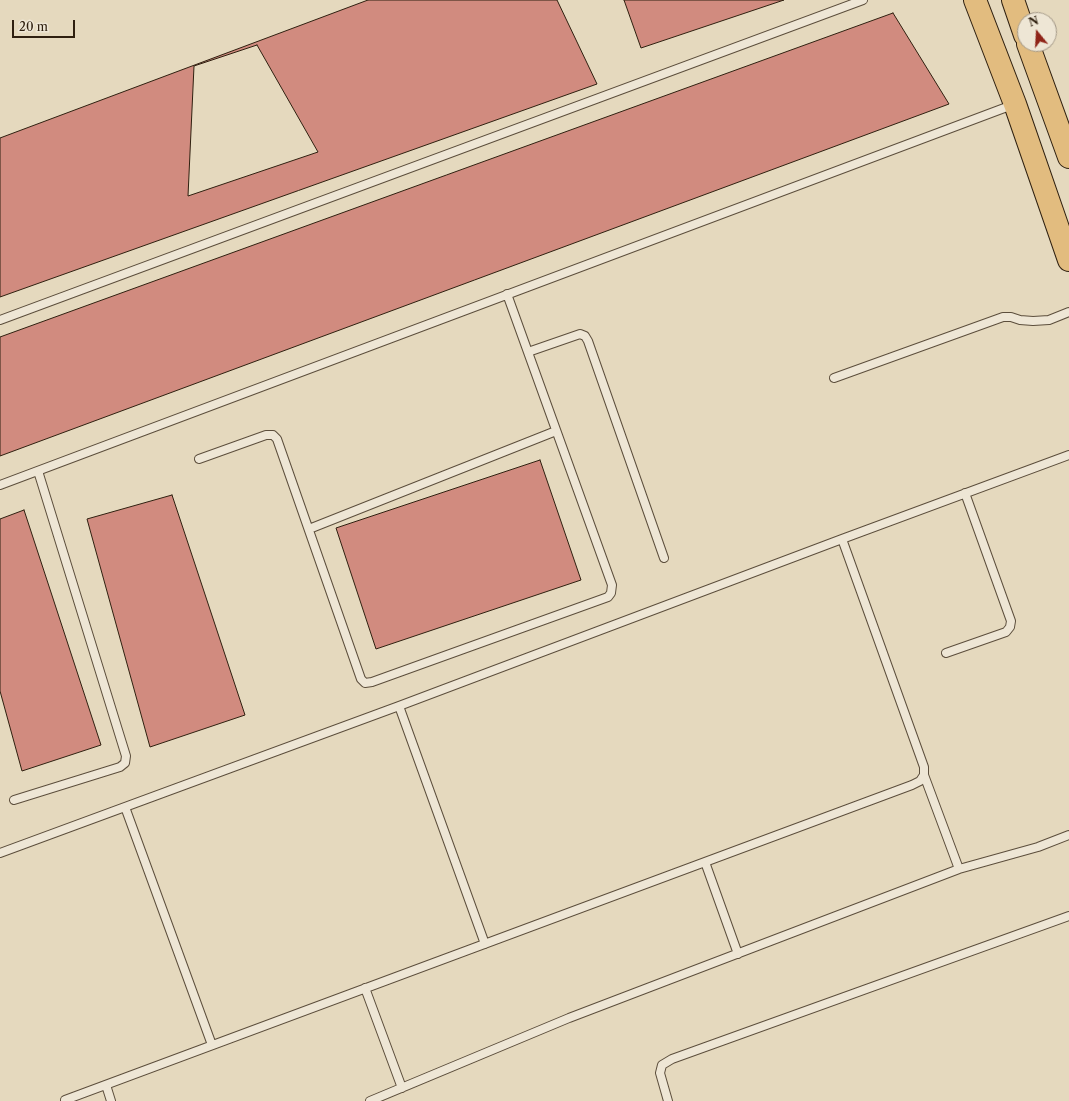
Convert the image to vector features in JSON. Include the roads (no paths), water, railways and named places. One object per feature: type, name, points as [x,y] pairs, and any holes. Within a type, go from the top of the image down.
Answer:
[{"type":"highway","points":[[975,0],[1016,104],[1069,260]]},
{"type":"highway","points":[[1013,0],[1017,12]]},
{"type":"highway","points":[[1031,52],[1069,157]]},
{"type":"lane","points":[[0,320],[863,0]]},
{"type":"lane","points":[[0,485],[1016,104]]},
{"type":"lane","points":[[199,459],[266,435],[273,435],[277,439],[362,679],[365,683],[379,680],[608,597],[611,593],[612,585],[507,294]]},
{"type":"lane","points":[[834,378],[1003,317],[1033,321],[1049,320],[1069,312]]},
{"type":"lane","points":[[528,352],[580,334],[585,336],[664,558]]},
{"type":"lane","points":[[309,529],[556,431]]},
{"type":"lane","points":[[0,853],[1069,455]]},
{"type":"lane","points":[[14,800],[120,767],[125,763],[126,756],[38,471]]},
{"type":"lane","points":[[946,653],[1006,632],[1010,627],[1011,621],[965,493]]},
{"type":"lane","points":[[842,539],[924,767],[924,775],[959,869]]},
{"type":"lane","points":[[398,706],[485,944]]},
{"type":"lane","points":[[65,1100],[912,785],[920,780],[924,775]]},
{"type":"lane","points":[[125,807],[212,1045]]},
{"type":"lane","points":[[370,1101],[569,1018],[959,869],[1038,847],[1069,835]]},
{"type":"lane","points":[[705,862],[738,954]]},
{"type":"lane","points":[[668,1101],[660,1073],[662,1065],[672,1059],[1069,916]]},
{"type":"lane","points":[[365,988],[402,1088]]},
{"type":"lane","points":[[106,1085],[111,1101]]}]
